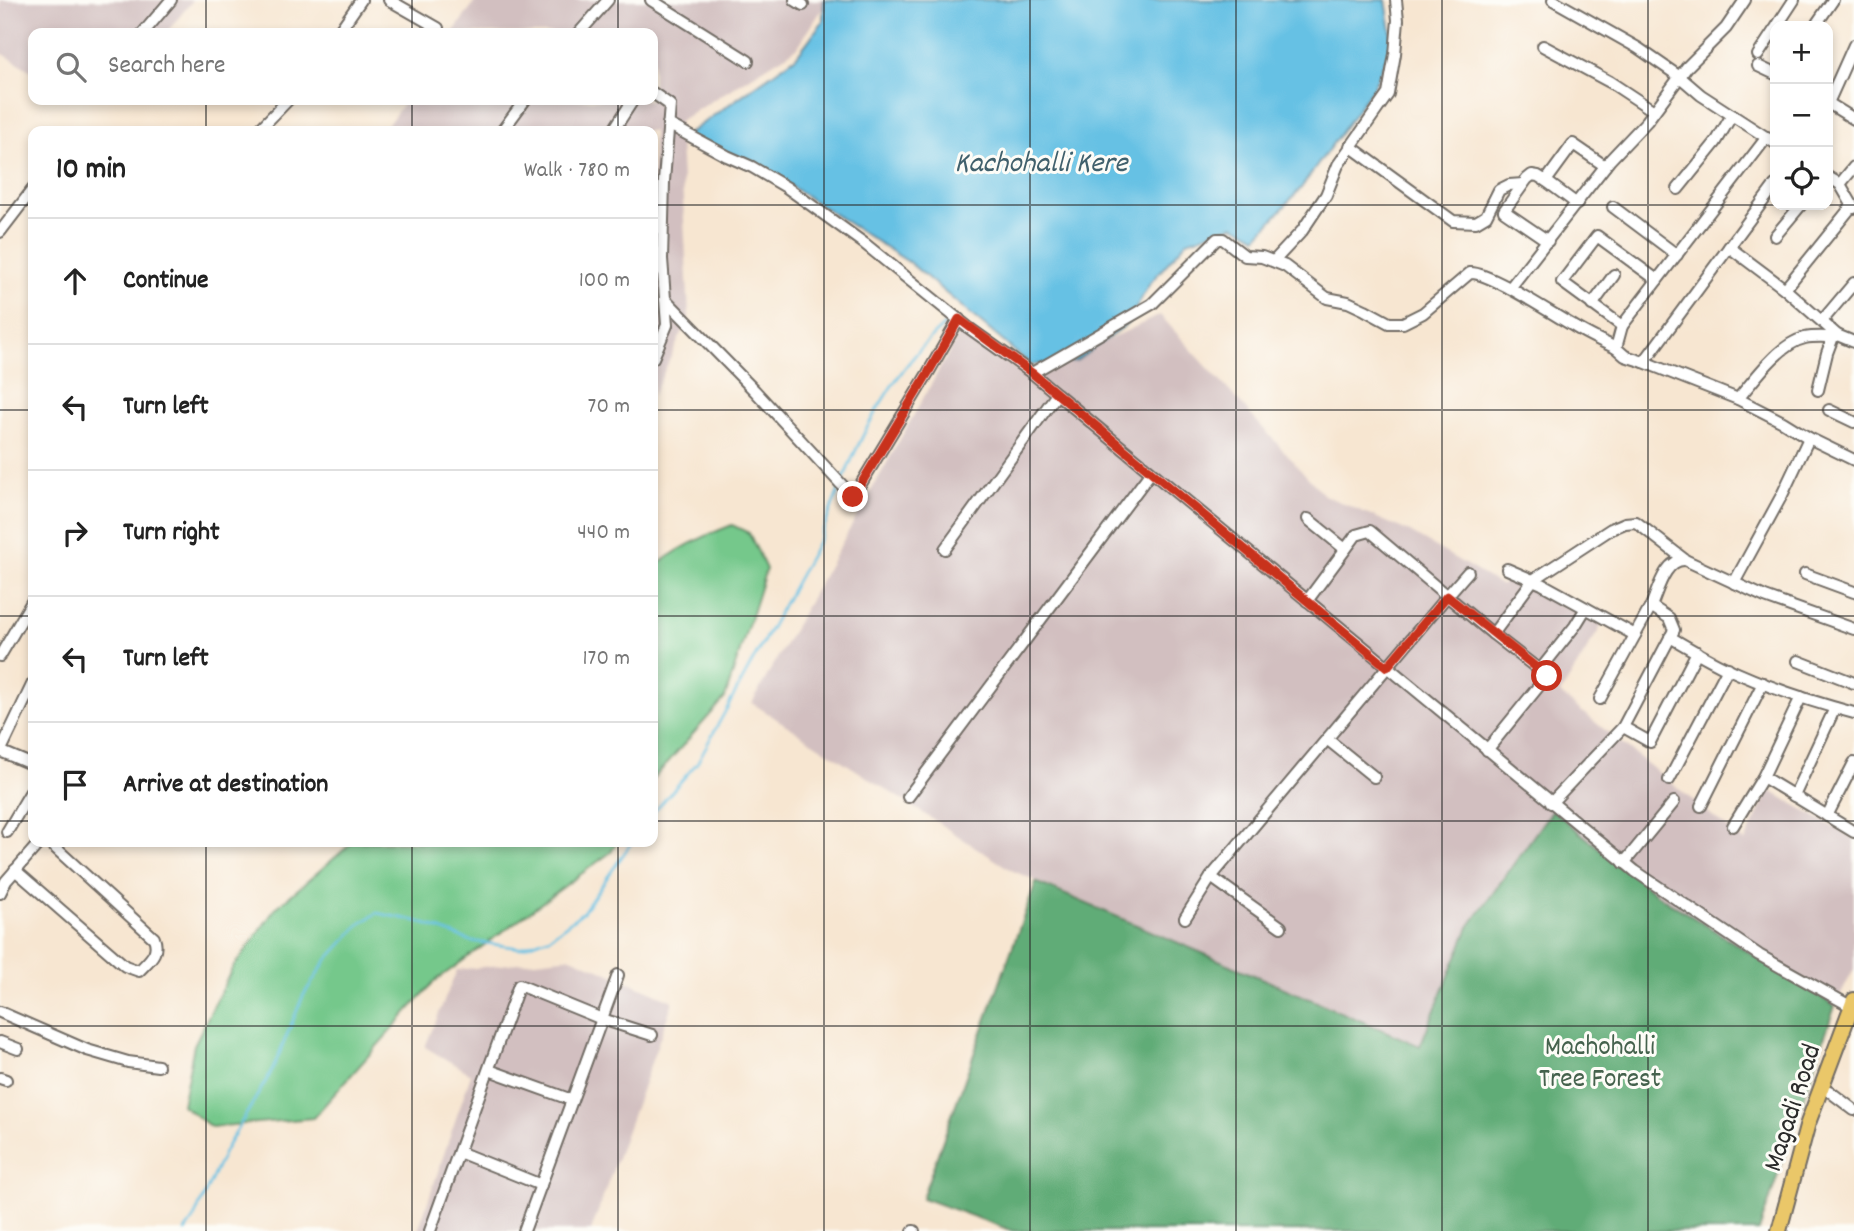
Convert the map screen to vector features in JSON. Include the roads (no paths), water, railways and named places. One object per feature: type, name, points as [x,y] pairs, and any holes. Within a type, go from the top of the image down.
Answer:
[{"type":"main road","name":"Magadi Road","points":[[1779,1231],[1808,1123],[1853,1004]]},
{"type":"main road","name":"Magadi Road","points":[[1788,1231],[1816,1125],[1854,1024]]},
{"type":"street","points":[[147,28],[171,0]]},
{"type":"street","points":[[341,28],[360,0]]},
{"type":"street","points":[[388,0],[438,28]]},
{"type":"street","points":[[583,28],[608,0]]},
{"type":"street","points":[[651,0],[748,61]]},
{"type":"street","points":[[1274,261],[1302,231],[1326,195],[1338,165],[1388,94],[1398,31],[1396,0]]},
{"type":"street","points":[[1553,0],[1638,48],[1701,95],[1770,139]]},
{"type":"street","points":[[1510,288],[1605,166],[1726,28],[1745,0]]},
{"type":"street","points":[[1780,21],[1794,0]]},
{"type":"street","points":[[1818,21],[1833,0]]},
{"type":"street","points":[[1770,39],[1758,60],[1770,70]]},
{"type":"street","points":[[1833,92],[1854,45]]},
{"type":"street","points":[[1543,46],[1610,82],[1654,111]]},
{"type":"street","points":[[658,97],[670,105],[662,259],[667,326],[658,347]]},
{"type":"street","points":[[263,126],[283,105]]},
{"type":"street","points":[[506,126],[521,105]]},
{"type":"street","points":[[616,126],[630,105]]},
{"type":"street","points":[[1833,106],[1854,119]]},
{"type":"street","points":[[1678,189],[1716,142],[1732,115]]},
{"type":"street","points":[[668,124],[786,187],[865,244],[954,316],[1032,373],[1624,863],[1759,955],[1853,1004]]},
{"type":"street","points":[[1616,348],[1622,326],[1676,255],[1770,141]]},
{"type":"street","points":[[1546,181],[1569,142],[1605,166]]},
{"type":"street","points":[[1350,146],[1453,221],[1476,222],[1486,216],[1499,190],[1508,185],[1523,184]]},
{"type":"street","points":[[1840,184],[1854,167]]},
{"type":"street","points":[[1548,241],[1504,211],[1523,184],[1532,175],[1538,176],[1577,204]]},
{"type":"street","points":[[1785,289],[1853,207],[1840,184],[1833,180]]},
{"type":"street","points":[[1644,362],[1770,192]]},
{"type":"street","points":[[0,232],[28,196]]},
{"type":"street","points":[[1613,207],[1676,255]]},
{"type":"street","points":[[1775,236],[1797,210]]},
{"type":"street","points":[[1622,326],[1562,282],[1597,236],[1657,280]]},
{"type":"street","points":[[1032,373],[1152,304],[1217,239],[1223,239],[1245,256],[1262,257],[1285,266],[1327,298],[1348,302],[1389,324],[1403,323],[1423,313],[1470,273],[1477,272],[1616,348],[1625,356],[1738,399],[1854,460]]},
{"type":"street","points":[[1729,247],[1785,289],[1835,336]]},
{"type":"street","points":[[1592,305],[1614,275]]},
{"type":"street","points":[[1822,321],[1854,283]]},
{"type":"street","points":[[665,299],[853,497],[928,373],[954,316]]},
{"type":"street","points":[[1738,399],[1772,360],[1802,338],[1835,336],[1854,342]]},
{"type":"street","points":[[1818,390],[1827,353],[1835,336]]},
{"type":"street","points":[[945,549],[1057,394]]},
{"type":"street","points":[[1829,410],[1854,422]]},
{"type":"street","points":[[1734,583],[1782,495],[1809,438]]},
{"type":"street","points":[[908,797],[1151,472]]},
{"type":"street","points":[[1308,519],[1345,550]]},
{"type":"street","points":[[1493,634],[1533,580],[1611,529],[1636,522],[1685,560],[1765,597],[1854,629]]},
{"type":"street","points":[[1307,601],[1356,534],[1370,531],[1540,670],[1547,676],[1487,750]]},
{"type":"street","points":[[1600,699],[1651,606],[1665,574],[1672,564],[1685,560]]},
{"type":"street","points":[[1507,569],[1533,580],[1635,635]]},
{"type":"street","points":[[1185,918],[1211,877],[1468,572]]},
{"type":"street","points":[[1805,574],[1854,592]]},
{"type":"street","points":[[1551,803],[1623,727],[1674,630],[1669,618],[1651,606]]},
{"type":"street","points":[[0,656],[28,608]]},
{"type":"street","points":[[1540,670],[1576,626],[1586,608]]},
{"type":"street","points":[[1670,637],[1763,683],[1854,713]]},
{"type":"street","points":[[1623,727],[1650,742],[1697,652]]},
{"type":"street","points":[[1798,661],[1854,683]]},
{"type":"street","points":[[1669,780],[1728,668]]},
{"type":"street","points":[[1701,806],[1763,683]]},
{"type":"street","points":[[28,693],[0,752],[28,763]]},
{"type":"street","points":[[1733,826],[1763,777],[1801,697]]},
{"type":"street","points":[[1794,796],[1835,708]]},
{"type":"street","points":[[1327,739],[1374,777]]},
{"type":"street","points":[[1827,816],[1854,763]]},
{"type":"street","points":[[1763,777],[1854,832]]},
{"type":"street","points":[[8,832],[28,797]]},
{"type":"street","points":[[1624,863],[1674,802]]},
{"type":"street","points":[[0,893],[6,881],[36,847]]},
{"type":"street","points":[[15,870],[125,965],[139,971],[155,954],[158,946],[154,938],[54,847]]},
{"type":"street","points":[[1211,877],[1281,927]]},
{"type":"street","points":[[524,1231],[618,975]]},
{"type":"street","points":[[430,1231],[519,985],[602,1019],[652,1035]]},
{"type":"street","points":[[0,1012],[87,1050],[128,1062],[158,1066]]},
{"type":"street","points":[[0,1042],[18,1049]]},
{"type":"street","points":[[488,1070],[572,1100]]},
{"type":"street","points":[[1829,1091],[1854,1110]]},
{"type":"street","points":[[459,1152],[541,1185]]},
{"type":"water","name":"Kachohalli Kere","points":[[824,0],[1386,0],[1393,43],[1374,86],[1301,188],[1257,237],[1234,225],[1187,241],[1150,283],[1127,324],[1076,361],[1031,365],[910,263],[753,162],[682,138],[796,57],[823,21]]},
{"type":"waterway","points":[[843,480],[863,435],[887,393],[916,353],[951,319]]},
{"type":"waterway","points":[[658,807],[697,763],[819,540],[840,487]]},
{"type":"waterway","points":[[185,1231],[193,1220],[225,1150],[273,1069],[303,996],[326,961],[360,924],[377,913],[417,921],[471,941],[520,948],[550,937],[583,912],[628,847]]},
{"type":"park label","name":"Machohalli Tree Forest","points":[[1600,1060]]}]
